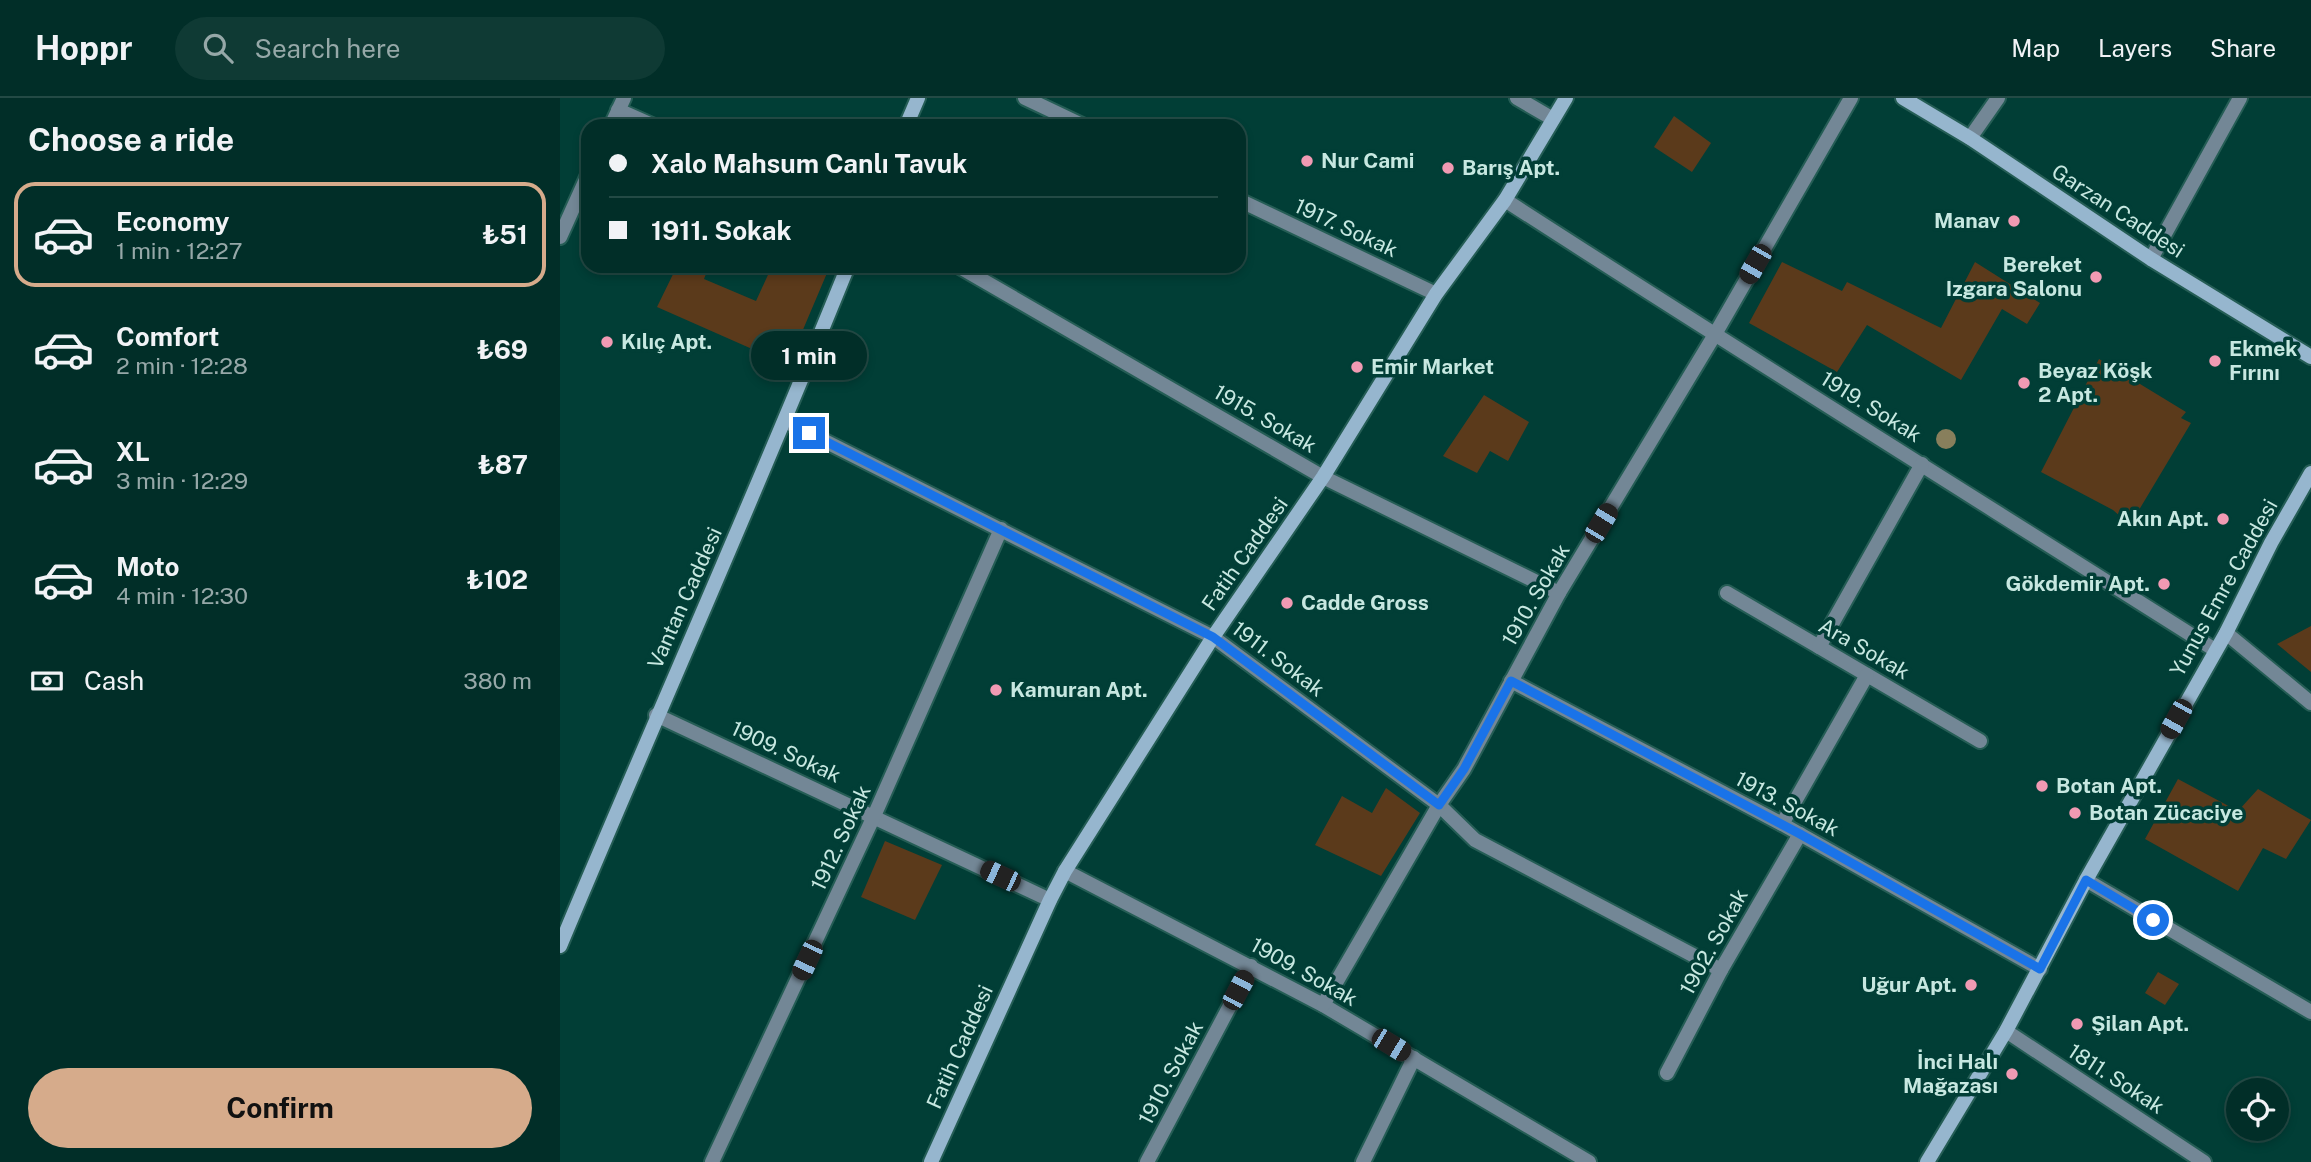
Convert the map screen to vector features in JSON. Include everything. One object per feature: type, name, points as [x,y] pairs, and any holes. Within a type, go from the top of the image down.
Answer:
[{"type":"street","points":[[909,119],[918,98]]},
{"type":"street","points":[[1025,98],[1069,119]]},
{"type":"street","points":[[1517,98],[1553,119]]},
{"type":"street","name":"Fatih Caddesi","points":[[931,1162],[1065,871],[1213,637],[1323,477],[1436,294],[1505,200],[1566,98]]},
{"type":"street","name":"1910. Sokak","points":[[1323,1004],[1439,805],[1464,769],[1559,593],[1714,336],[1851,98]]},
{"type":"street","name":"Garzan Caddesi","points":[[1903,98],[1970,138],[2151,259],[2311,357]]},
{"type":"street","points":[[1970,138],[1998,98]]},
{"type":"street","points":[[2151,259],[2240,98]]},
{"type":"street","points":[[621,104],[644,119]]},
{"type":"street","points":[[560,237],[581,190]]},
{"type":"street","name":"1919. Sokak","points":[[1505,200],[1714,336],[2215,650]]},
{"type":"street","name":"1917. Sokak","points":[[1246,203],[1436,294]]},
{"type":"street","name":"Vantan Caddesi","points":[[560,946],[656,715],[785,421],[845,273]]},
{"type":"street","name":"1915. Sokak","points":[[970,273],[1323,477],[1559,593]]},
{"type":"street","name":"1911. Sokak","points":[[785,421],[1213,637],[1439,805],[1475,840],[1721,970]]},
{"type":"street","points":[[1819,647],[1922,464]]},
{"type":"street","name":"Yunus Emre Caddesi","points":[[1927,1162],[2006,1031],[2086,880],[2225,633],[2311,473]]},
{"type":"street","name":"1912. Sokak","points":[[712,1162],[874,816],[1001,529]]},
{"type":"street","name":"Ara Sokak","points":[[1727,593],[1980,741]]},
{"type":"street","points":[[2225,633],[2311,703]]},
{"type":"street","points":[[1782,824],[1867,675]]},
{"type":"street","name":"1913. Sokak","points":[[1511,681],[1782,824],[2040,969]]},
{"type":"street","name":"1909. Sokak","points":[[656,715],[1050,900]]},
{"type":"street","name":"1902. Sokak","points":[[1667,1073],[1721,970],[1800,834]]},
{"type":"street","name":"1909. Sokak","points":[[1065,871],[1323,1004],[1589,1162]]},
{"type":"street","points":[[2086,880],[2311,1012]]},
{"type":"street","name":"1910. Sokak","points":[[1147,1162],[1251,966]]},
{"type":"street","name":"1811. Sokak","points":[[2006,1031],[2204,1162]]},
{"type":"street","points":[[1363,1162],[1413,1058]]},
{"type":"shaded area","points":[[1674,116],[1711,143],[1692,172],[1654,147]]},
{"type":"shaded area","points":[[1782,262],[1842,291],[1847,282],[1941,328],[1975,262],[2040,303],[2027,324],[2002,309],[1961,380],[1867,325],[1837,372],[1749,323]]},
{"type":"shaded area","points":[[674,273],[706,273],[704,279],[756,301],[769,273],[827,273],[788,365],[657,307]]},
{"type":"shaded area","points":[[2099,359],[2186,412],[2181,418],[2191,423],[2130,525],[2113,510],[2041,472]]},
{"type":"shaded area","points":[[1484,395],[1529,422],[1508,461],[1490,451],[1477,473],[1443,456]]},
{"type":"shaded area","points":[[2311,626],[2311,672],[2277,644]]},
{"type":"shaded area","points":[[2178,779],[2238,811],[2258,789],[2311,820],[2286,859],[2263,848],[2238,891],[2145,839]]},
{"type":"shaded area","points":[[1386,788],[1420,813],[1381,876],[1315,845],[1342,796],[1372,813]]},
{"type":"shaded area","points":[[885,841],[942,865],[915,920],[861,897]]},
{"type":"shaded area","points":[[2158,972],[2179,984],[2165,1005],[2145,993]]},
{"type":"place","name":"Nur Cami","points":[[1307,161]]},
{"type":"place","name":"Barış Apt.","points":[[1448,168]]},
{"type":"place","name":"Manav","points":[[2014,221]]},
{"type":"place","name":"Bereket Izgara Salonu","points":[[2096,277]]},
{"type":"place","name":"Kılıç Apt.","points":[[607,342]]},
{"type":"place","name":"Ekmek Fırını","points":[[2215,361]]},
{"type":"place","name":"Emir Market","points":[[1357,367]]},
{"type":"place","name":"Beyaz Köşk 2 Apt.","points":[[2024,383]]},
{"type":"place","name":"Akın Apt.","points":[[2223,519]]},
{"type":"place","name":"Gökdemir Apt.","points":[[2164,584]]},
{"type":"place","name":"Cadde Gross","points":[[1287,603]]},
{"type":"place","name":"Kamuran Apt.","points":[[996,690]]},
{"type":"place","name":"Botan Apt.","points":[[2042,786]]},
{"type":"place","name":"Botan Zücaciye","points":[[2075,813]]},
{"type":"place","name":"Uğur Apt.","points":[[1971,985]]},
{"type":"place","name":"Şilan Apt.","points":[[2077,1024]]},
{"type":"place","name":"İnci Halı Mağazası","points":[[2012,1074]]},
{"type":"route","points":[[809,433],[1213,637],[1439,805],[1464,769],[1511,681],[1800,834],[2040,969],[2086,880],[2153,920]]}]
